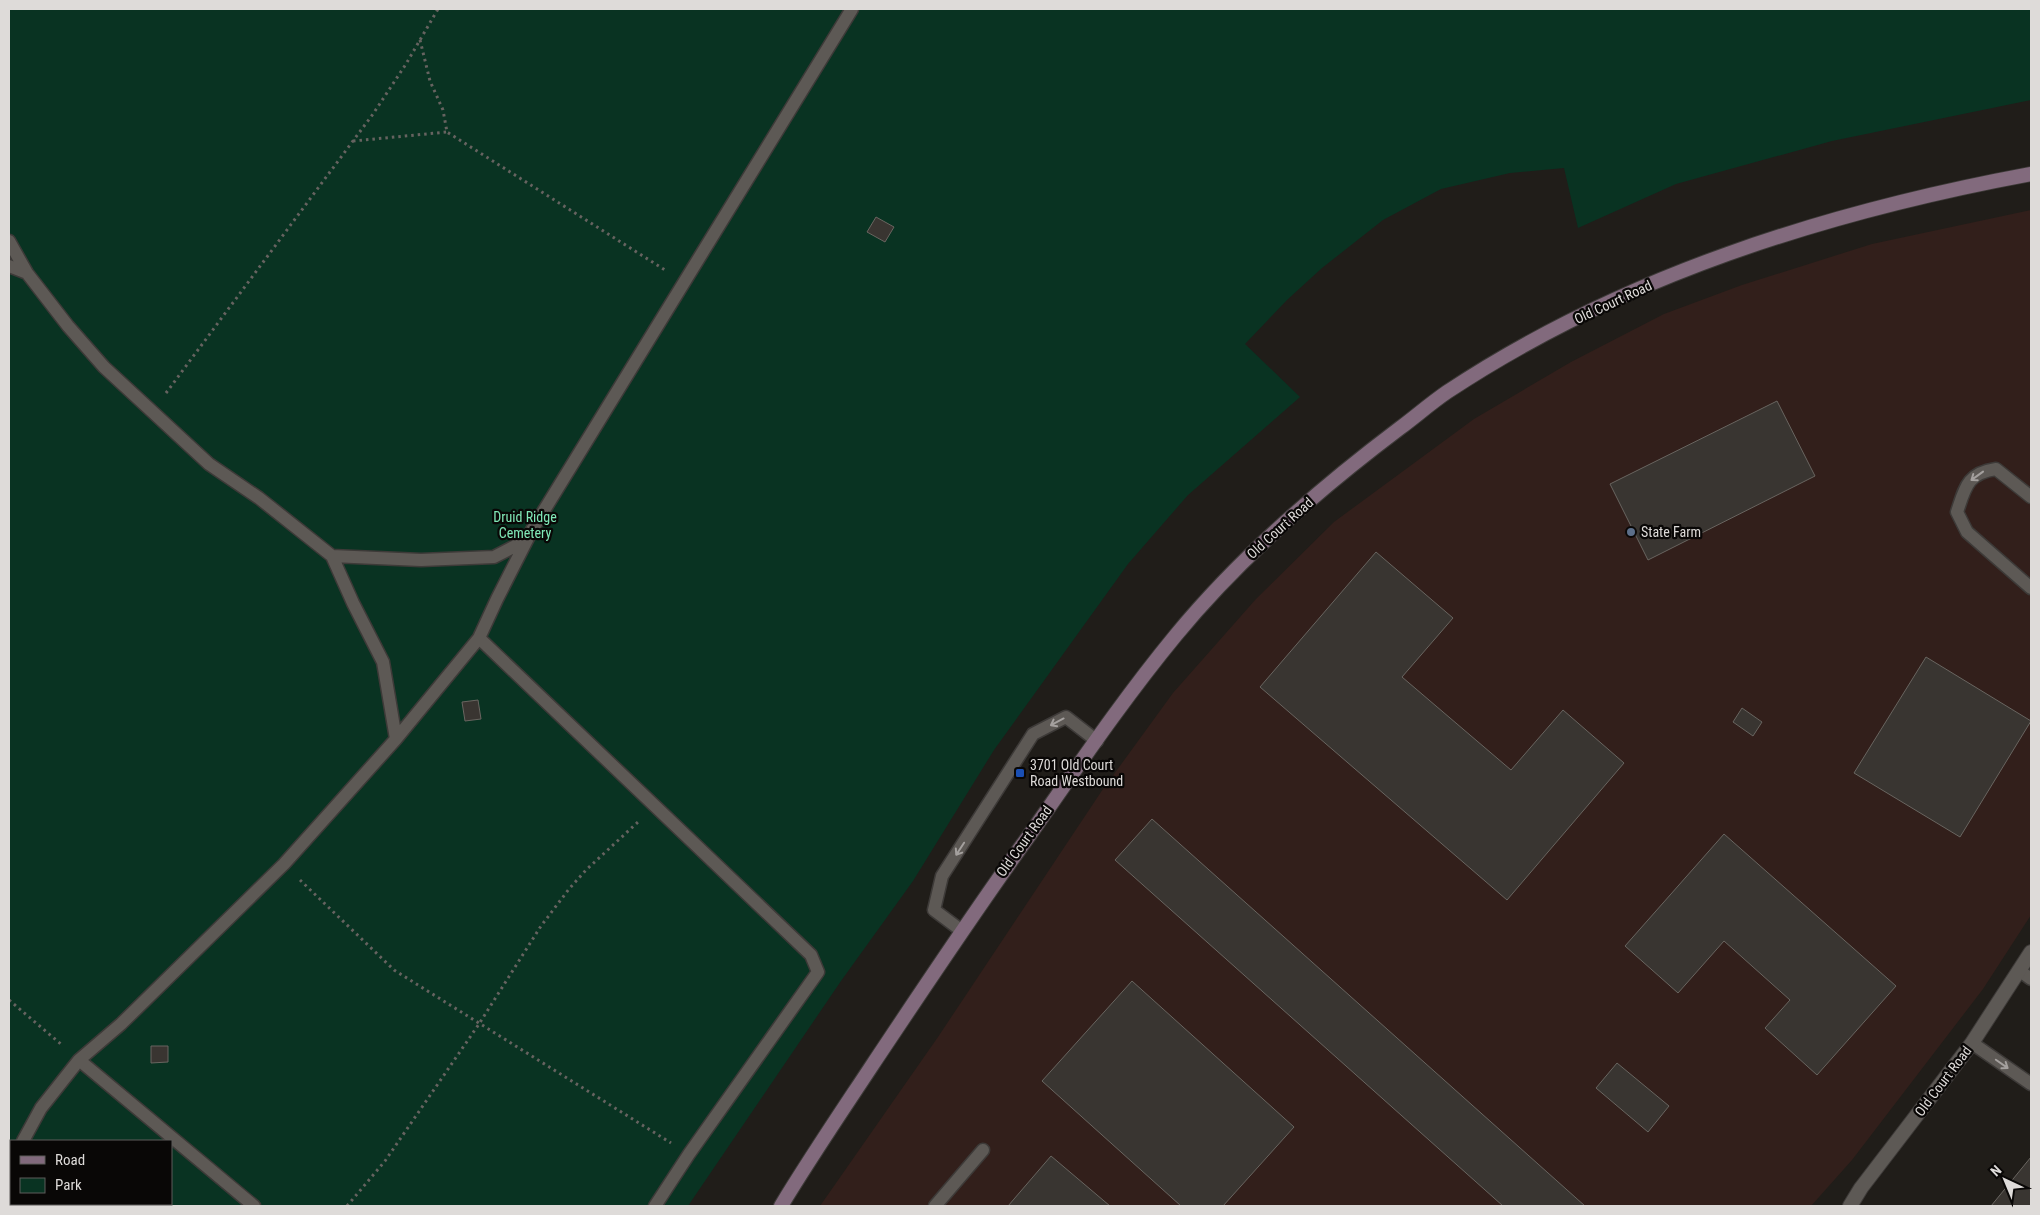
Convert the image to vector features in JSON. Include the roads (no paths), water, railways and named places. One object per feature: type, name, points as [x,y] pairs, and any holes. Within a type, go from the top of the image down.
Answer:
[{"type":"main road","name":"Old Court Road","points":[[781,1206],[962,931],[1096,741],[1177,634],[1246,558],[1364,454],[1446,393],[1538,338],[1574,319],[1690,267],[1839,218],[1983,183],[2031,174]]},
{"type":"street","name":"Old Court Road","points":[[1850,1206],[1861,1188],[2025,975],[2031,952]]},
{"type":"lane","points":[[24,1140],[42,1108],[79,1060],[121,1024],[284,864],[396,739],[479,638],[496,598],[527,540],[852,9]]},
{"type":"lane","points":[[9,241],[27,273],[68,326],[104,367],[209,464],[259,498],[332,556],[383,662],[396,739]]},
{"type":"lane","points":[[9,266],[27,273]]},
{"type":"lane","points":[[2031,497],[1996,469],[1982,471],[1972,478],[1963,492],[1957,512],[1967,532],[2031,588]]},
{"type":"lane","points":[[332,556],[421,560],[494,557],[527,540]]},
{"type":"lane","points":[[479,638],[811,955],[818,972],[655,1206]]},
{"type":"lane","points":[[962,931],[934,910],[942,876],[1034,734],[1066,717],[1096,741]]},
{"type":"lane","points":[[1972,1043],[2031,1084]]},
{"type":"lane","points":[[79,1060],[254,1206]]},
{"type":"lane","points":[[935,1206],[983,1150]]},
{"type":"place","name":"State Farm","points":[[1631,532]]},
{"type":"place","name":"3701 Old Court Road Westbound","points":[[1020,773]]},
{"type":"park label","name":"Druid Ridge Cemetery","points":[[525,526]]}]
